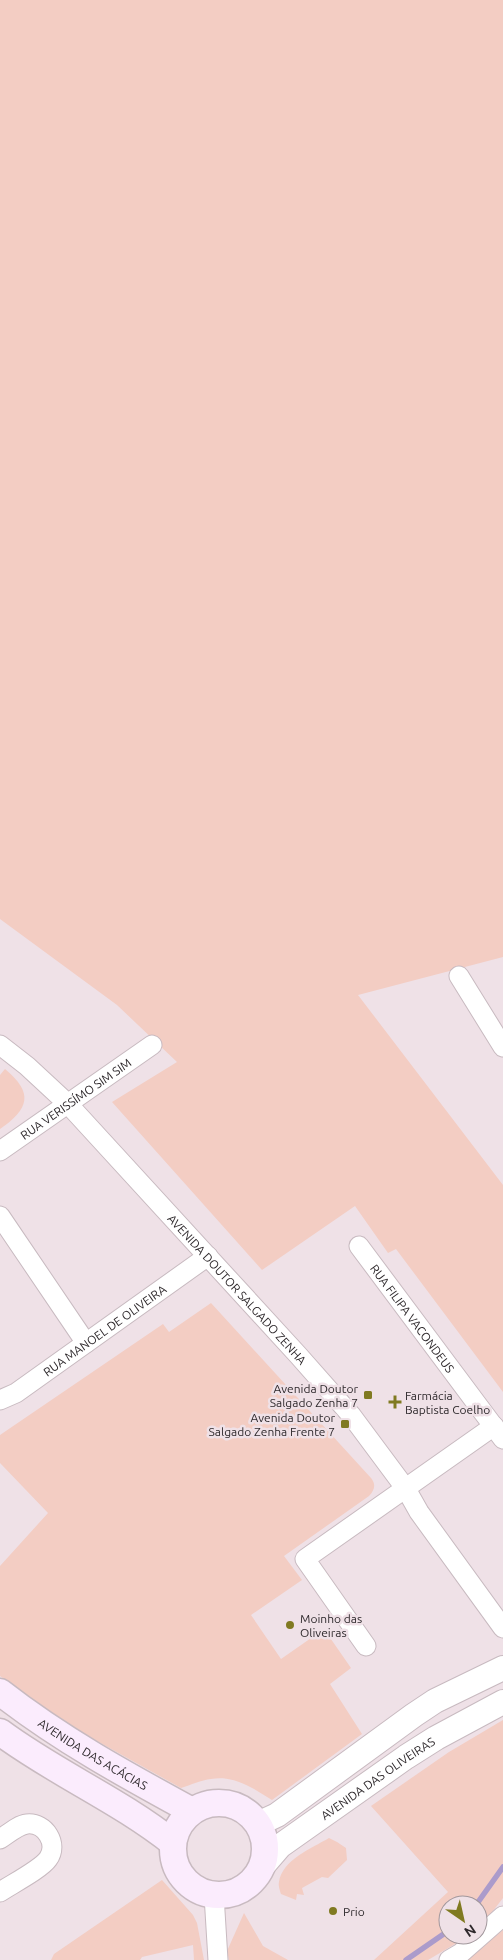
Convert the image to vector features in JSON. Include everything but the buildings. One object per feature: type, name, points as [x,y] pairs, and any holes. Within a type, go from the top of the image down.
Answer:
[{"type":"main road","name":"AVENIDA DAS ACÁCIAS","points":[[0,1692],[22,1709],[99,1760],[192,1811]]},
{"type":"main road","points":[[0,1732],[21,1748],[149,1824],[173,1843]]},
{"type":"main road","points":[[228,1804],[248,1813],[258,1824],[264,1838],[265,1853],[261,1868],[249,1884],[239,1891],[227,1895],[214,1895],[191,1887],[182,1878],[172,1855],[173,1843],[176,1830],[192,1811],[206,1805],[228,1804]]},
{"type":"street","points":[[459,976],[503,1047]]},
{"type":"street","name":"AVENIDA DOUTOR SALGADO ZENHA","points":[[0,1045],[27,1066],[68,1104],[351,1415],[406,1489],[419,1512],[503,1628]]},
{"type":"street","name":"RUA VERISSÍMO SIM SIM","points":[[0,1151],[152,1045]]},
{"type":"street","points":[[0,1216],[86,1343]]},
{"type":"street","name":"RUA FILIPA VACONDEUS","points":[[359,1246],[498,1433]]},
{"type":"street","name":"RUA MANOEL DE OLIVEIRA","points":[[0,1400],[16,1393],[208,1256]]},
{"type":"street","points":[[366,1646],[305,1559],[406,1489],[498,1433]]},
{"type":"street","points":[[258,1824],[277,1815],[435,1701],[503,1668]]},
{"type":"street","name":"AVENIDA DAS OLIVEIRAS","points":[[261,1868],[280,1846],[406,1757],[436,1738],[503,1702]]},
{"type":"street","points":[[0,1840],[22,1825],[30,1824],[44,1829],[52,1842],[52,1849],[47,1861],[0,1892]]},
{"type":"street","points":[[214,1895],[218,1960]]},
{"type":"street","points":[[449,1960],[461,1953],[503,1916]]},
{"type":"shaded area","points":[[0,0],[503,0],[503,957],[358,995],[503,1185],[503,1392],[396,1249],[388,1253],[355,1206],[262,1270],[112,1102],[177,1062],[117,1005],[0,919]]},
{"type":"shaded area","points":[[5,1069],[21,1086],[24,1100],[22,1108],[17,1115],[0,1129],[0,1075]]},
{"type":"shaded area","points":[[211,1303],[373,1480],[374,1485],[374,1489],[369,1496],[284,1556],[302,1580],[251,1615],[281,1659],[324,1629],[351,1668],[330,1684],[362,1734],[272,1800],[258,1791],[228,1779],[219,1778],[200,1781],[181,1788],[63,1722],[0,1676],[0,1566],[48,1513],[0,1463],[0,1435],[163,1324],[169,1332]]},
{"type":"shaded area","points":[[503,1720],[503,1898],[488,1917],[488,1895],[445,1895],[448,1892],[371,1806],[449,1752]]},
{"type":"shaded area","points":[[329,1838],[346,1848],[347,1860],[328,1878],[322,1877],[302,1888],[304,1895],[297,1894],[296,1900],[281,1894],[279,1883],[281,1874],[286,1867],[306,1851]]},
{"type":"shaded area","points":[[162,1880],[193,1915],[197,1923],[204,1960],[194,1960],[193,1945],[142,1957],[140,1960],[51,1960],[54,1954]]},
{"type":"shaded area","points":[[438,1901],[438,1945],[453,1945],[428,1960],[374,1960]]},
{"type":"shaded area","points":[[244,1913],[263,1946],[288,1960],[229,1960],[227,1951]]},
{"type":"shaded area","points":[[503,1930],[503,1960],[464,1960],[484,1945],[488,1945],[488,1942]]},
{"type":"waterway","points":[[483,1895],[503,1867]]},
{"type":"waterway","points":[[406,1960],[438,1938]]},
{"type":"place","name":"Avenida Doutor Salgado Zenha 7","points":[[368,1395]]},
{"type":"place","name":"Farmácia Baptista Coelho","points":[[395,1402]]},
{"type":"place","name":"Avenida Doutor Salgado Zenha Frente 7","points":[[345,1424]]},
{"type":"place","name":"Moinho das Oliveiras","points":[[290,1625]]},
{"type":"place","name":"Prio","points":[[333,1911]]}]
